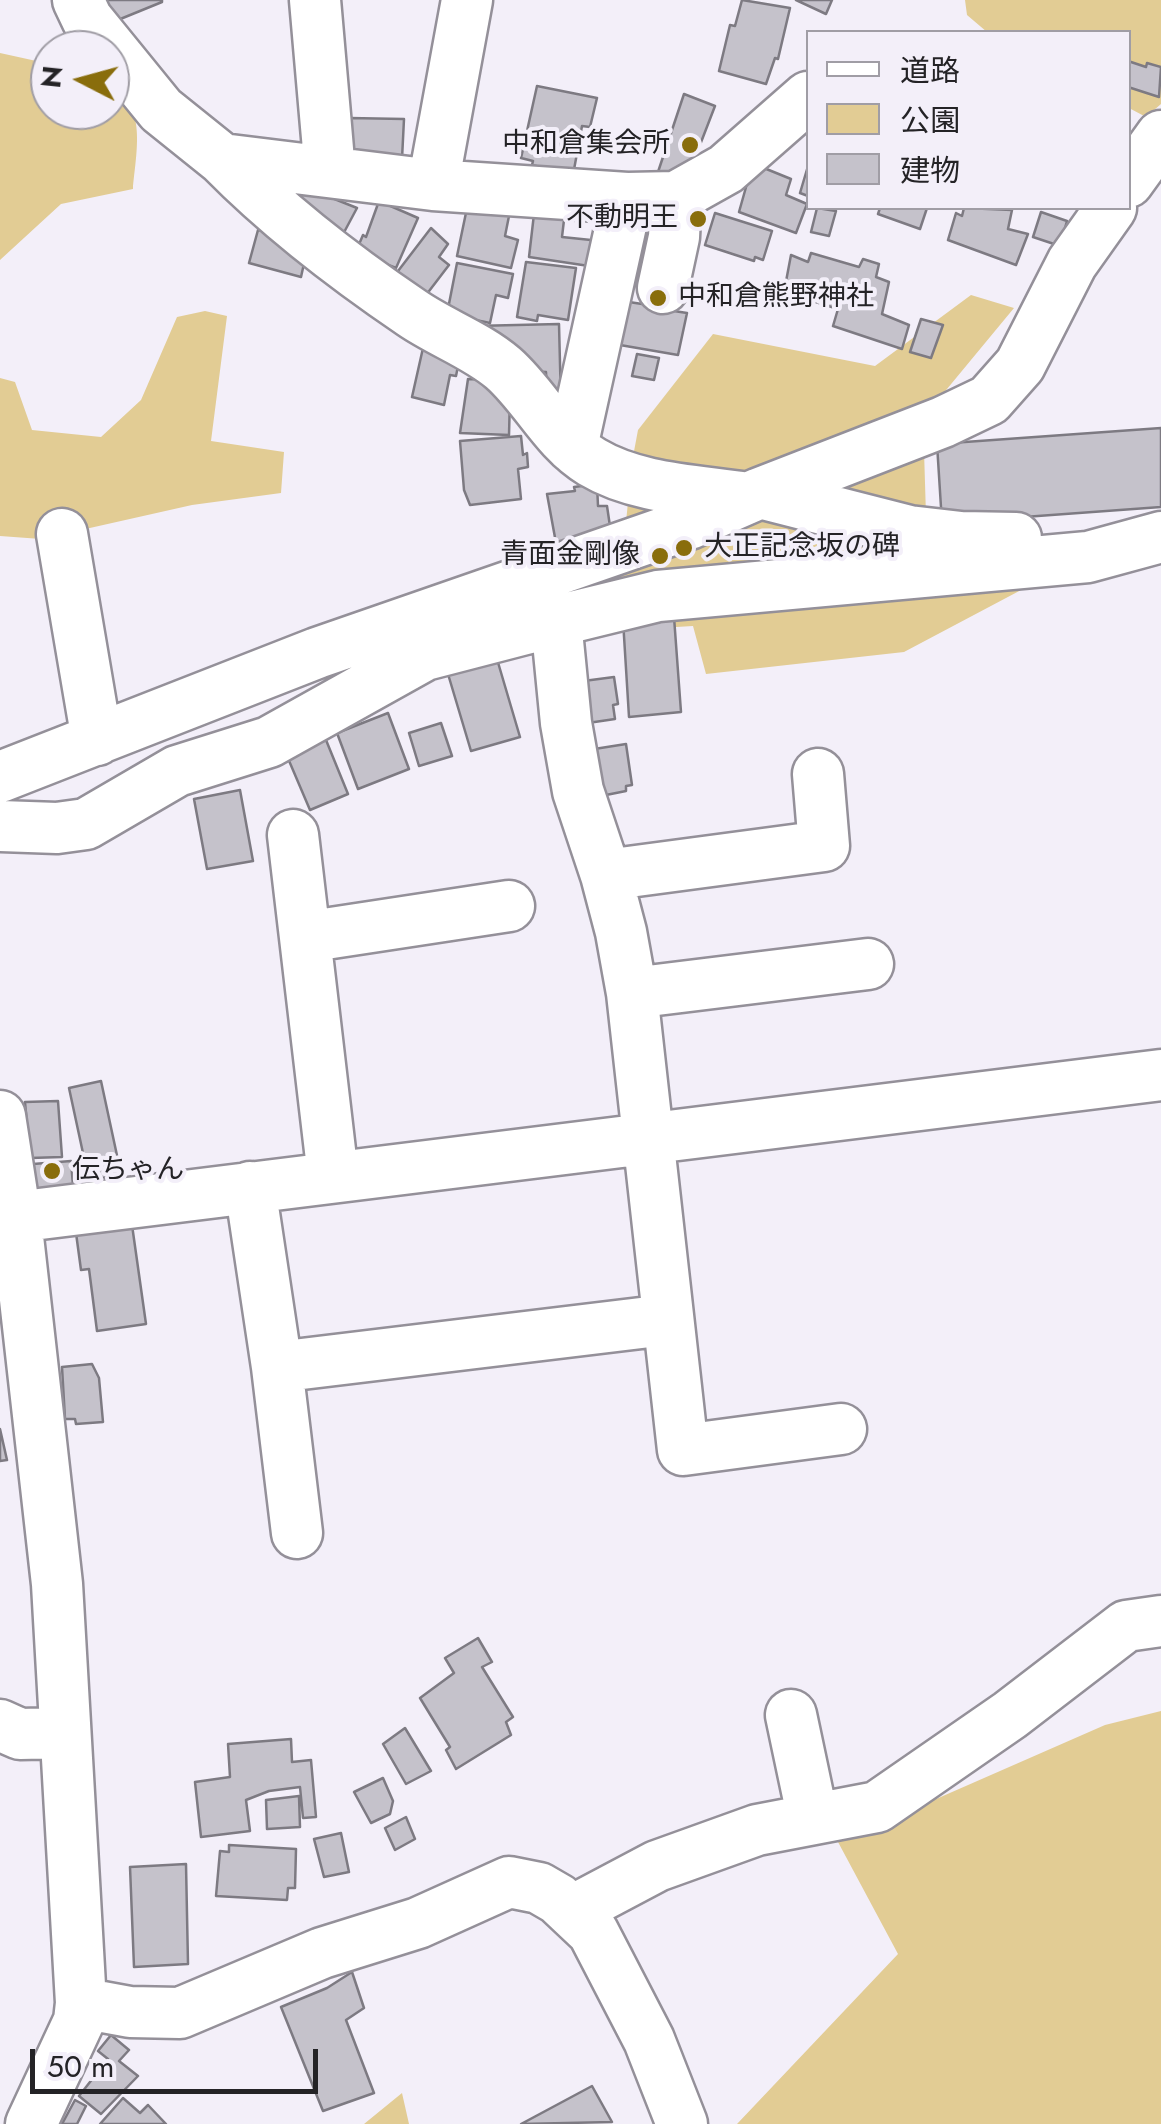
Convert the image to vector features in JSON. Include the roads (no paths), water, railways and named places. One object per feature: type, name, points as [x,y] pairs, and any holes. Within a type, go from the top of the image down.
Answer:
[{"type":"street","points":[[78,0],[87,18],[161,110],[328,253],[416,316],[504,369],[572,446],[594,463],[637,480],[754,496],[909,531],[962,537],[1161,537]]},
{"type":"street","points":[[314,0],[330,172]]},
{"type":"street","points":[[433,185],[467,0]]},
{"type":"street","points":[[222,159],[433,185],[627,198],[676,196],[726,170],[806,99]]},
{"type":"street","points":[[1131,175],[1150,132]]},
{"type":"street","points":[[664,288],[674,237],[676,196]]},
{"type":"street","points":[[572,446],[627,198]]},
{"type":"street","points":[[0,776],[302,659],[689,524],[944,422],[989,400],[1020,364],[1072,263],[1110,210]]},
{"type":"street","points":[[62,534],[97,740]]},
{"type":"street","points":[[0,826],[57,828],[86,824],[177,771],[269,742],[425,655],[556,621],[658,596],[1088,558],[1161,537]]},
{"type":"street","points":[[556,621],[566,723],[578,791],[606,875],[632,993],[682,1450],[842,1429]]},
{"type":"street","points":[[606,875],[824,846],[818,774]]},
{"type":"street","points":[[292,835],[332,1176]]},
{"type":"street","points":[[305,937],[508,906]]},
{"type":"street","points":[[632,993],[868,964]]},
{"type":"street","points":[[8,1219],[1161,1075]]},
{"type":"street","points":[[0,1116],[8,1219],[57,1584],[81,2003],[79,2021],[31,2124]]},
{"type":"street","points":[[250,1188],[297,1533]]},
{"type":"street","points":[[276,1367],[666,1320]]},
{"type":"street","points":[[572,1911],[658,1866],[758,1830],[877,1806],[1010,1716],[1126,1626],[1161,1621]]},
{"type":"street","points":[[792,1715],[812,1819]]},
{"type":"street","points":[[0,1725],[20,1734],[64,1733]]},
{"type":"street","points":[[81,2003],[130,2012],[180,2013],[322,1953],[418,1923],[509,1882],[539,1888],[572,1911],[593,1932],[650,2040],[682,2124]]},
{"type":"street","points":[[0,2110],[18,2124]]},
{"type":"place","name":"中和倉集会所","points":[[690,145]]},
{"type":"place","name":"不動明王","points":[[698,219]]},
{"type":"place","name":"中和倉熊野神社","points":[[658,298]]},
{"type":"place","name":"大正記念坂の碑","points":[[684,548]]},
{"type":"place","name":"青面金剛像","points":[[660,556]]},
{"type":"place","name":"伝ちゃん","points":[[52,1171]]}]
